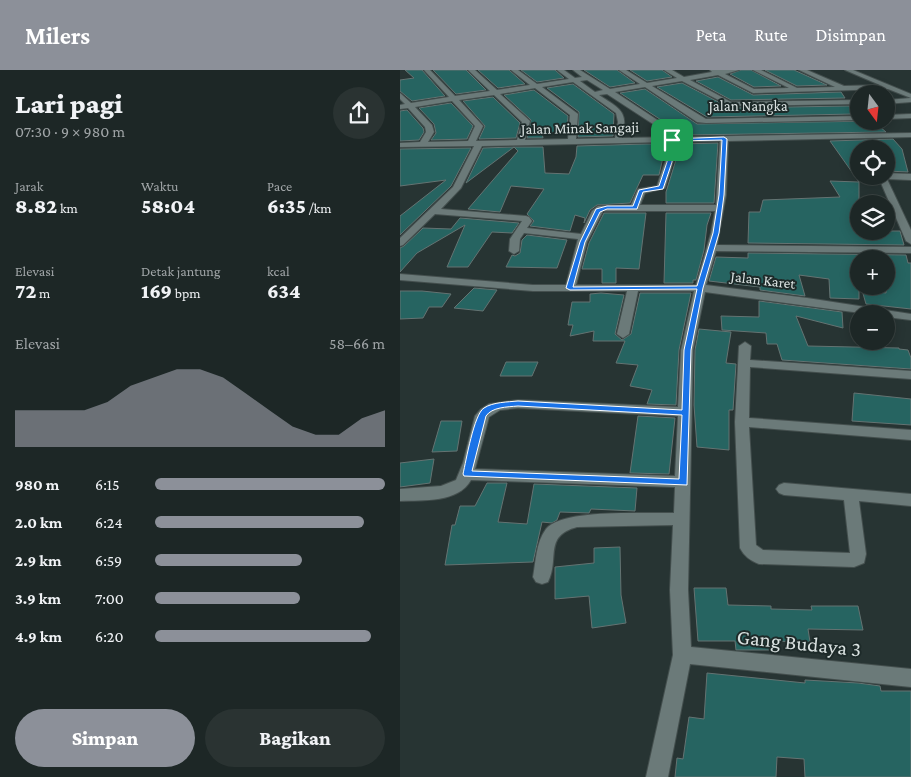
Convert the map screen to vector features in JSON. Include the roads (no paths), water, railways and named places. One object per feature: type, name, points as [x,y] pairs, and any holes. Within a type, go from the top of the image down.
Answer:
[{"type":"street","points":[[400,242],[457,188],[474,145],[479,126],[427,70]]},
{"type":"street","points":[[471,70],[526,120],[520,144]]},
{"type":"street","points":[[514,70],[574,114],[572,142]]},
{"type":"street","points":[[560,70],[610,105],[622,116],[641,114]]},
{"type":"street","points":[[576,70],[625,102],[676,140],[661,188],[641,191],[635,208]]},
{"type":"street","name":"Jalan Nangka","points":[[622,70],[700,120],[716,122],[850,118]]},
{"type":"street","points":[[667,70],[730,104],[850,102]]},
{"type":"street","points":[[593,94],[683,79],[715,71],[736,70]]},
{"type":"street","points":[[756,70],[797,90]]},
{"type":"street","points":[[802,70],[846,89]]},
{"type":"street","points":[[848,70],[886,85]]},
{"type":"street","points":[[860,70],[911,91]]},
{"type":"street","points":[[715,71],[752,91],[850,89]]},
{"type":"street","points":[[400,107],[588,78]]},
{"type":"street","points":[[895,89],[911,98]]},
{"type":"street","points":[[752,91],[773,138]]},
{"type":"street","points":[[400,95],[429,127],[430,132],[422,145]]},
{"type":"street","points":[[895,101],[911,98]]},
{"type":"street","points":[[610,105],[625,102]]},
{"type":"street","points":[[618,141],[622,116]]},
{"type":"street","points":[[895,117],[911,116]]},
{"type":"street","name":"Jalan Minak Sangaji","points":[[400,145],[773,138],[865,139],[911,135]]},
{"type":"street","points":[[657,777],[682,655],[679,590],[687,350],[720,208],[724,139]]},
{"type":"street","points":[[895,176],[911,177]]},
{"type":"street","points":[[888,185],[911,241]]},
{"type":"street","points":[[570,288],[585,237],[598,210],[601,208],[720,208]]},
{"type":"street","points":[[434,211],[527,220],[516,239],[514,251]]},
{"type":"street","points":[[520,230],[585,237]]},
{"type":"street","points":[[712,248],[911,250]]},
{"type":"street","name":"Jalan Karet","points":[[400,278],[533,288],[700,288],[806,301],[911,317]]},
{"type":"street","points":[[623,334],[632,287]]},
{"type":"street","points":[[745,346],[742,422],[748,548],[759,557],[854,560],[858,558],[851,495]]},
{"type":"street","points":[[744,364],[911,375]]},
{"type":"street","points":[[400,495],[448,490],[462,483],[467,474],[482,416],[486,410],[502,405],[518,404],[686,412]]},
{"type":"street","points":[[742,422],[911,435]]},
{"type":"street","points":[[467,474],[684,482]]},
{"type":"street","points":[[784,489],[911,500]]},
{"type":"street","points":[[542,576],[549,539],[554,529],[562,524],[577,521],[682,519]]},
{"type":"street","name":"Gang Budaya 3","points":[[682,655],[911,678]]}]
